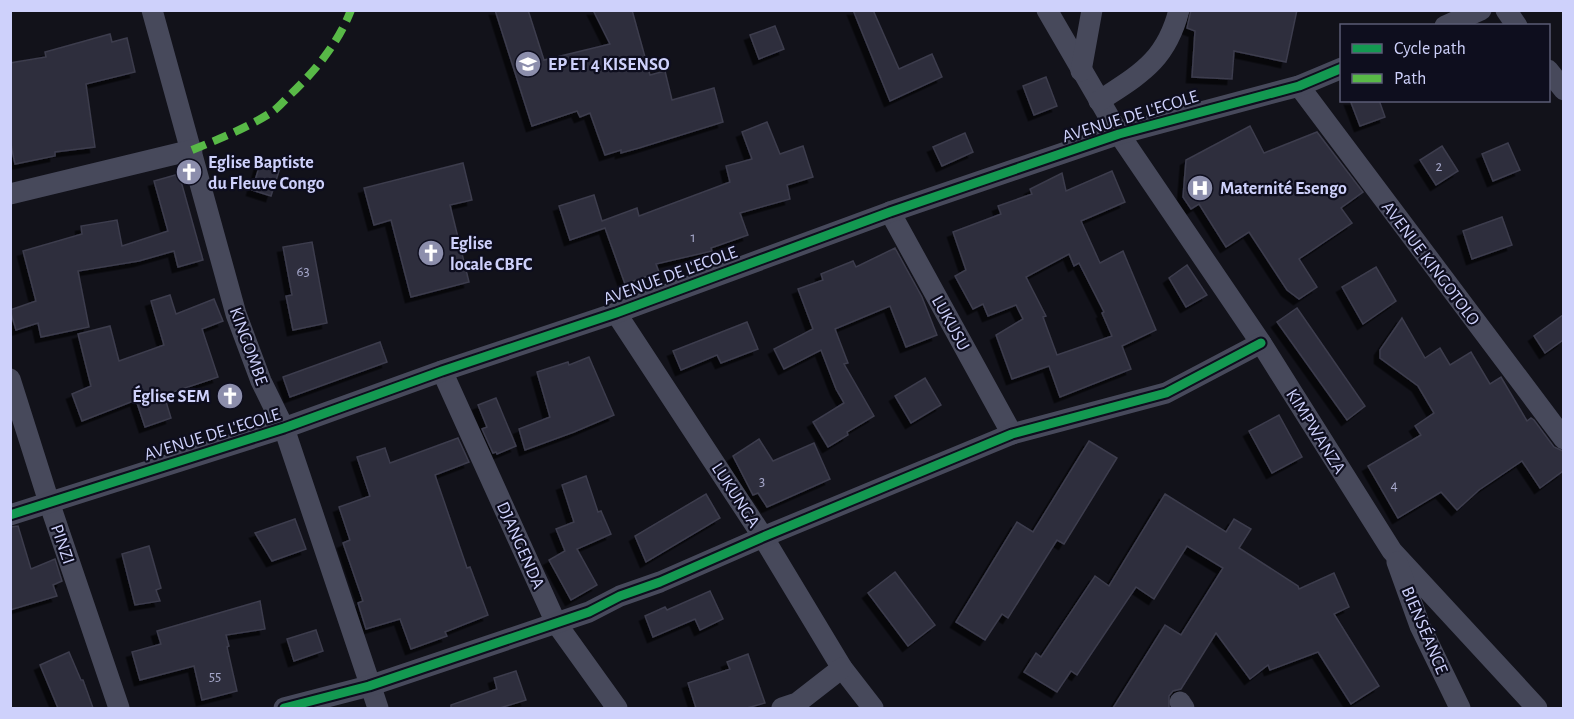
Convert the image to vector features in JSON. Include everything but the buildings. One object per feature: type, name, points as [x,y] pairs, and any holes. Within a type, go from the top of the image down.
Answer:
[{"type":"street","name":"KINGOMBE","points":[[152,10],[236,314],[261,381],[284,428],[378,708]]},
{"type":"street","name":"KIMPWANZA","points":[[1047,10],[1119,134],[1261,343],[1392,551],[1538,708]]},
{"type":"street","points":[[1081,71],[1092,10]]},
{"type":"street","points":[[1099,101],[1153,63],[1173,32],[1179,10]]},
{"type":"street","points":[[1450,24],[1481,10]]},
{"type":"street","points":[[1506,10],[1516,24]]},
{"type":"street","name":"AVENUE DE L'ECOLE","points":[[10,515],[284,428],[442,371],[616,313],[890,212],[1119,134],[1299,86],[1340,68]]},
{"type":"street","points":[[1550,72],[1563,90]]},
{"type":"street","name":"AVENUE KINGOTOLO","points":[[1299,86],[1563,439]]},
{"type":"street","points":[[10,194],[192,150]]},
{"type":"street","name":"LUKUSU","points":[[890,212],[1012,434]]},
{"type":"street","name":"LUKUNGA","points":[[616,313],[763,537],[842,668],[873,708]]},
{"type":"street","points":[[284,708],[369,686],[589,612],[621,596],[660,582],[1012,434],[1166,393],[1261,343]]},
{"type":"street","name":"DJANGENDA","points":[[442,371],[556,623],[617,708]]},
{"type":"street","name":"PINZI","points":[[10,379],[119,708]]},
{"type":"street","name":"BIENSÉANCE","points":[[1392,551],[1420,626],[1460,708]]},
{"type":"street","points":[[782,708],[797,703],[842,668]]},
{"type":"marked path","points":[[192,150],[243,128],[276,109],[324,57],[351,10]]},
{"type":"cycle path","points":[[10,515],[284,428],[442,371],[616,313],[890,212],[1119,134],[1299,86],[1340,69]]},
{"type":"cycle path","points":[[284,708],[369,686],[589,612],[620,596],[660,582],[1012,434],[1166,393],[1261,343]]},
{"type":"place","name":"EP ET 4 KISENSO","points":[[528,64]]},
{"type":"place","name":"Eglise Baptiste du Fleuve Congo","points":[[189,172]]},
{"type":"place","name":"Maternité Esengo","points":[[1200,188]]},
{"type":"place","name":"Eglise locale CBFC","points":[[431,253]]},
{"type":"place","name":"Église SEM","points":[[230,396]]}]
